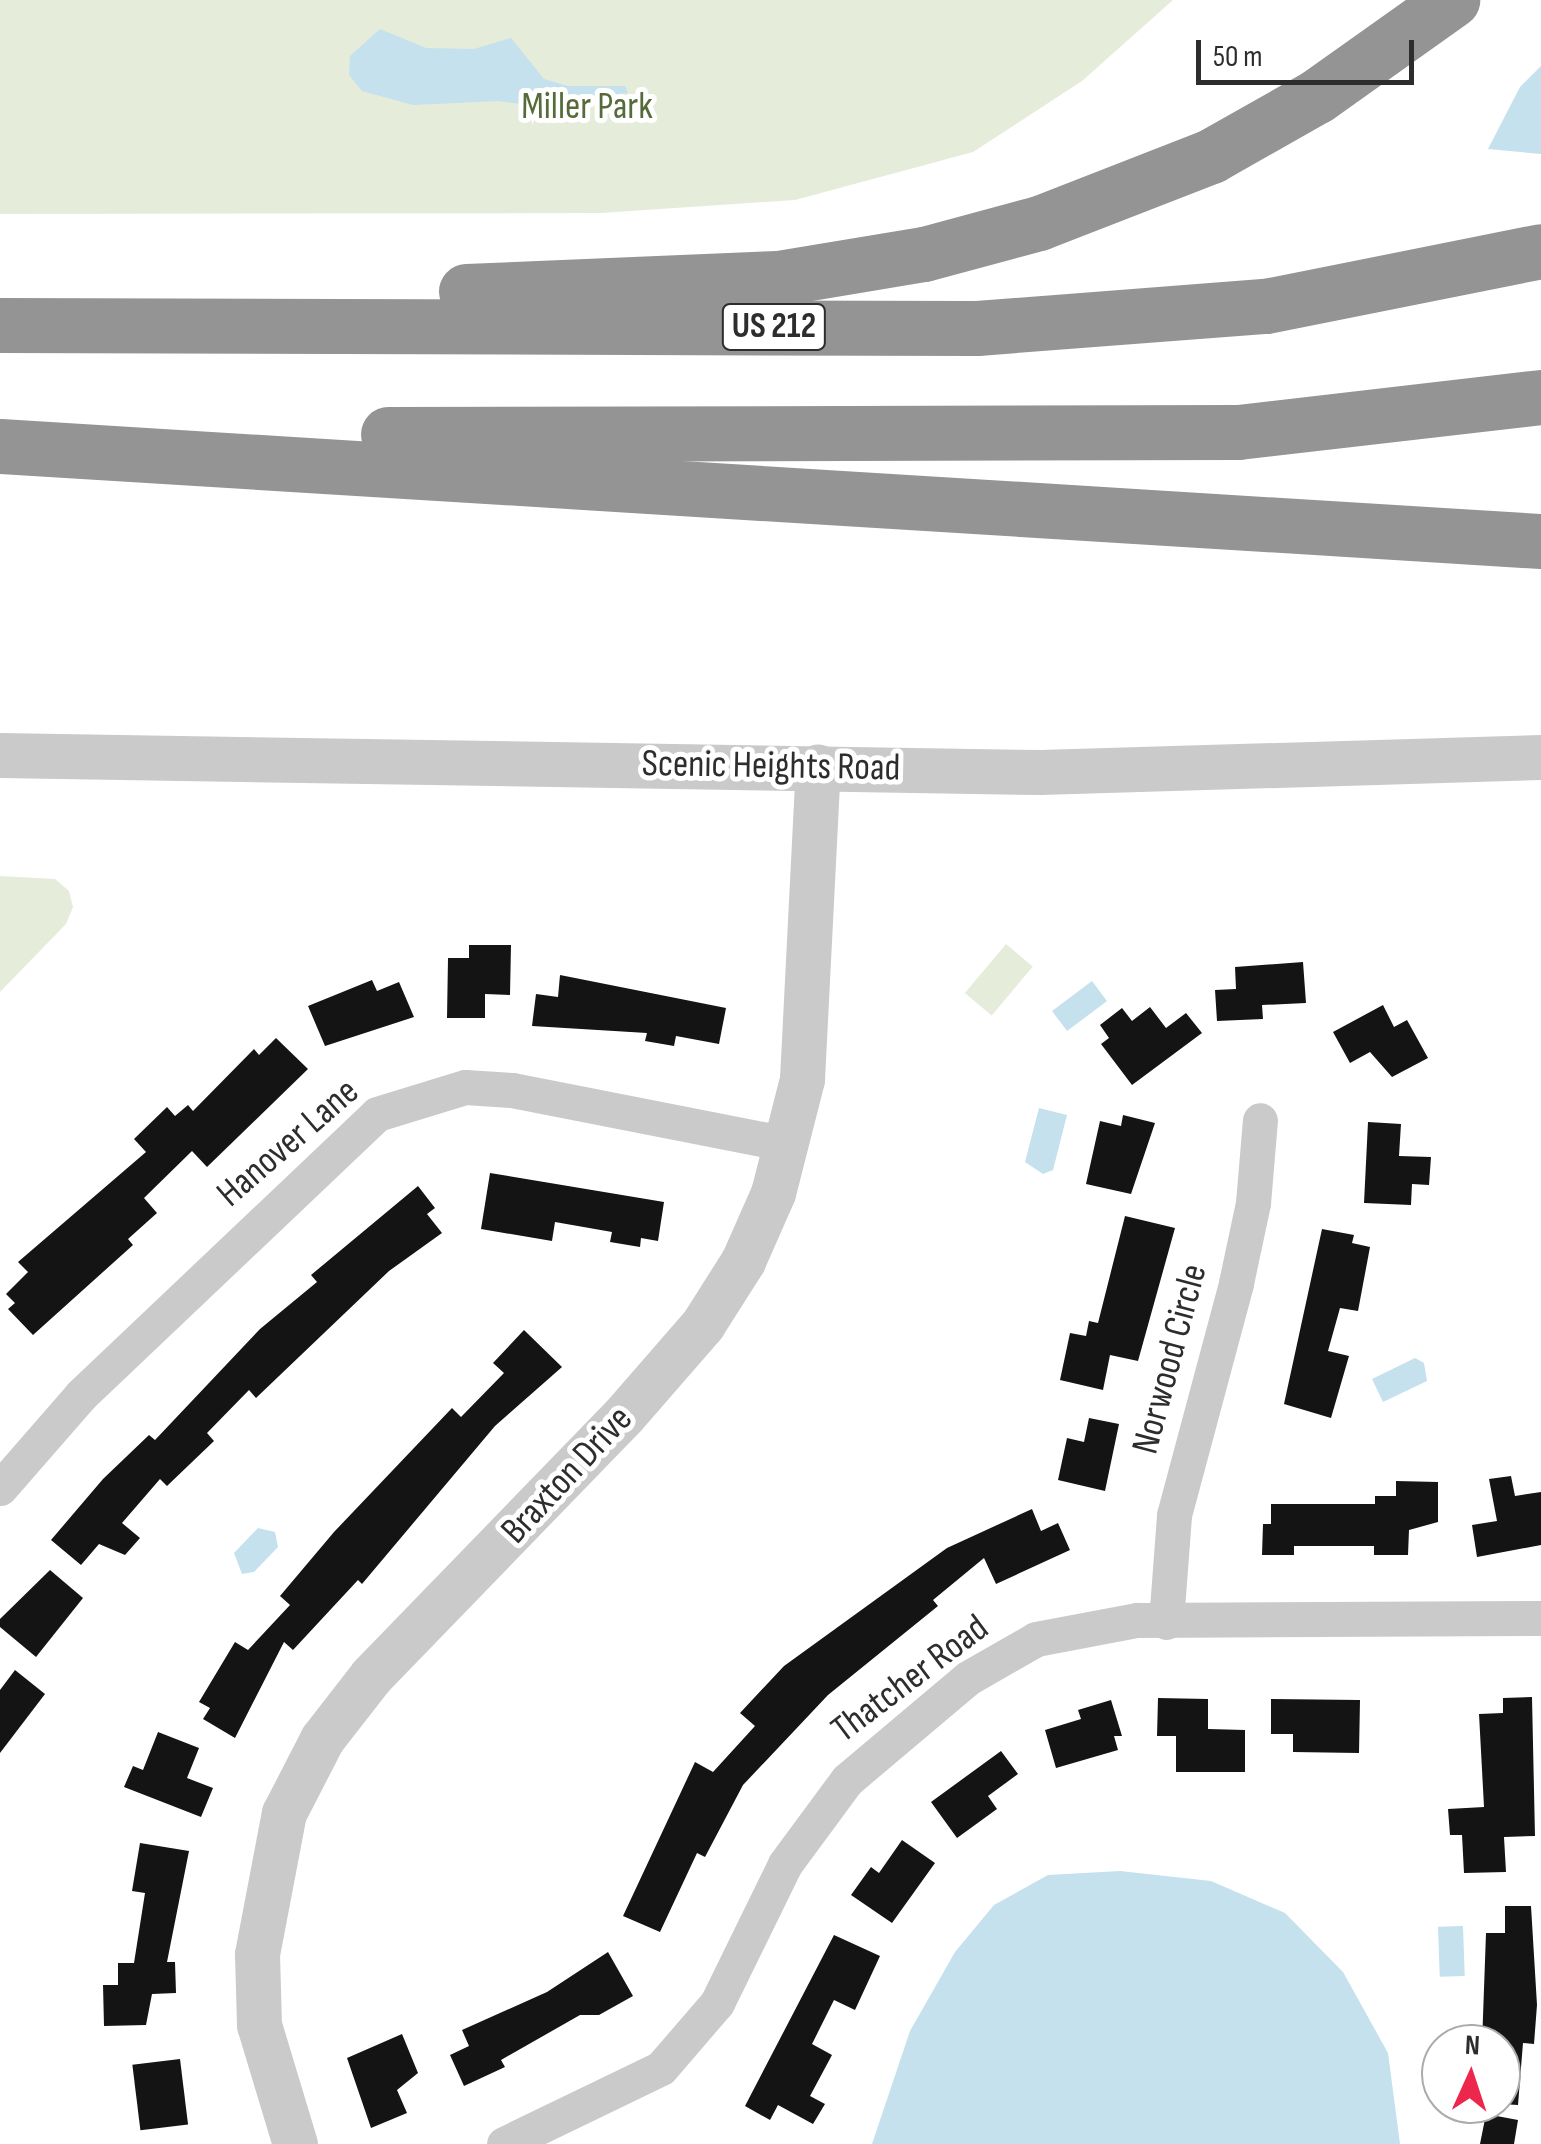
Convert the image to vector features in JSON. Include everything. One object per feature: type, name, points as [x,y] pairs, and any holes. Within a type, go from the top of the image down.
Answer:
[{"type":"highway","points":[[0,300],[385,295],[779,278],[924,254],[1039,224],[1211,156],[1317,96],[1452,0]]},
{"type":"highway","name":"US 212","points":[[0,325],[978,328],[1266,306],[1541,251]]},
{"type":"highway","points":[[0,432],[1238,432],[1541,397]]},
{"type":"highway","points":[[0,446],[1541,541]]},
{"type":"street","name":"Scenic Heights Road","points":[[0,755],[1134,772],[1541,757]]},
{"type":"street","name":"Braxton Drive","points":[[295,2144],[258,2026],[257,1954],[284,1813],[322,1739],[372,1676],[624,1416],[702,1324],[743,1261],[786,1144],[807,1037],[818,766]]},
{"type":"street","name":"Hanover Lane","points":[[0,1488],[80,1395],[377,1114],[465,1087],[512,1090],[786,1144]]},
{"type":"street","name":"Norwood Circle","points":[[1166,1622],[1174,1514],[1236,1283],[1253,1203],[1260,1120]]},
{"type":"street","name":"Thatcher Road","points":[[504,2144],[623,2090],[661,2068],[691,2038],[717,2003],[814,1820],[886,1744],[968,1678],[1054,1633],[1105,1622],[1541,1618]]},
{"type":"green space","name":"Miller Park","points":[[0,0],[1173,0],[1082,81],[973,152],[795,200],[601,213],[0,214]]},
{"type":"green space","points":[[0,876],[55,879],[69,891],[73,907],[66,924],[0,992]]},
{"type":"green space","points":[[1006,944],[1033,966],[992,1016],[965,993]]},
{"type":"water","points":[[380,29],[426,48],[474,49],[511,38],[544,79],[568,86],[625,86],[628,93],[563,100],[555,109],[499,101],[413,105],[362,91],[349,75],[350,56]]},
{"type":"water","points":[[1541,66],[1541,154],[1488,149],[1520,87]]},
{"type":"water","points":[[1092,981],[1107,1001],[1067,1031],[1052,1011]]},
{"type":"water","points":[[1039,1108],[1067,1115],[1053,1170],[1043,1174],[1025,1162]]},
{"type":"water","points":[[1415,1358],[1424,1363],[1427,1381],[1383,1402],[1372,1379]]},
{"type":"water","points":[[258,1528],[275,1532],[278,1547],[254,1572],[242,1574],[234,1553]]},
{"type":"water","points":[[1120,1871],[1211,1881],[1285,1913],[1343,1972],[1388,2053],[1400,2144],[872,2144],[910,2031],[955,1952],[994,1905],[1048,1875]]},
{"type":"water","points":[[1463,1926],[1465,1976],[1440,1977],[1438,1927]]},
{"type":"building","points":[[469,945],[511,945],[510,995],[485,994],[485,1018],[447,1018],[448,958],[469,958]]},
{"type":"building","points":[[1303,962],[1306,1003],[1262,1005],[1263,1019],[1217,1021],[1215,990],[1236,989],[1235,967]]},
{"type":"building","points":[[560,975],[726,1008],[719,1044],[676,1036],[674,1046],[645,1041],[647,1033],[532,1026],[536,994],[558,997]]},
{"type":"building","points":[[372,980],[377,991],[399,982],[414,1017],[325,1046],[308,1006]]},
{"type":"building","points":[[1383,1005],[1394,1027],[1407,1020],[1428,1058],[1392,1077],[1370,1052],[1350,1063],[1333,1032]]},
{"type":"building","points":[[1150,1007],[1166,1028],[1186,1013],[1202,1033],[1132,1085],[1101,1044],[1109,1038],[1100,1025],[1122,1008],[1132,1021]]},
{"type":"building","points":[[276,1038],[308,1069],[207,1167],[192,1151],[144,1198],[157,1213],[128,1239],[133,1245],[33,1335],[8,1309],[15,1303],[6,1294],[28,1272],[18,1262],[146,1152],[134,1139],[167,1107],[175,1116],[188,1105],[193,1111],[254,1049],[259,1055]]},
{"type":"building","points":[[1123,1115],[1155,1123],[1131,1194],[1086,1184],[1100,1121],[1121,1126]]},
{"type":"building","points":[[1368,1122],[1401,1124],[1399,1156],[1431,1157],[1429,1185],[1412,1184],[1411,1205],[1364,1203]]},
{"type":"building","points":[[490,1173],[664,1202],[658,1241],[641,1238],[640,1247],[610,1242],[612,1232],[555,1222],[552,1241],[481,1229]]},
{"type":"building","points":[[418,1186],[435,1208],[427,1214],[442,1233],[389,1271],[256,1398],[249,1390],[207,1433],[214,1441],[167,1486],[160,1479],[122,1523],[140,1538],[125,1555],[99,1544],[81,1565],[51,1540],[103,1479],[149,1435],[155,1440],[260,1329],[317,1282],[311,1275]]},
{"type":"building","points":[[1125,1216],[1175,1228],[1138,1361],[1110,1355],[1103,1390],[1060,1380],[1070,1333],[1086,1336],[1089,1321],[1098,1323]]},
{"type":"building","points":[[1322,1229],[1354,1235],[1352,1243],[1370,1247],[1358,1311],[1340,1308],[1328,1351],[1349,1356],[1331,1418],[1284,1404]]},
{"type":"building","points":[[524,1330],[562,1367],[495,1426],[362,1584],[358,1580],[293,1650],[284,1642],[235,1738],[203,1719],[210,1708],[199,1702],[235,1642],[248,1650],[290,1605],[280,1596],[334,1532],[452,1408],[461,1417],[504,1373],[493,1363]]},
{"type":"building","points":[[1089,1418],[1119,1424],[1105,1491],[1058,1480],[1067,1438],[1084,1442]]},
{"type":"building","points":[[1511,1476],[1515,1496],[1541,1492],[1541,1545],[1477,1557],[1472,1525],[1497,1521],[1489,1479]]},
{"type":"building","points":[[1396,1481],[1438,1482],[1438,1522],[1409,1530],[1408,1555],[1374,1555],[1374,1546],[1294,1546],[1294,1555],[1262,1555],[1263,1524],[1271,1524],[1271,1504],[1375,1504],[1375,1496],[1396,1496]]},
{"type":"building","points":[[1032,1509],[1041,1531],[1058,1523],[1070,1550],[996,1584],[984,1558],[933,1600],[938,1606],[828,1695],[743,1785],[705,1857],[697,1853],[660,1932],[623,1916],[695,1762],[713,1772],[755,1726],[740,1713],[784,1666],[947,1548]]},
{"type":"building","points":[[50,1570],[83,1598],[36,1657],[0,1627],[0,1619]]},
{"type":"building","points":[[15,1670],[45,1694],[0,1753],[0,1690]]},
{"type":"building","points":[[1532,1697],[1535,1836],[1504,1837],[1506,1872],[1464,1873],[1462,1835],[1450,1835],[1448,1809],[1484,1807],[1479,1714],[1503,1713],[1503,1698]]},
{"type":"building","points":[[1158,1698],[1208,1699],[1208,1729],[1245,1730],[1245,1772],[1176,1772],[1176,1736],[1157,1736]]},
{"type":"building","points":[[1271,1699],[1360,1700],[1359,1753],[1293,1752],[1293,1734],[1271,1734]]},
{"type":"building","points":[[1111,1700],[1122,1736],[1114,1736],[1118,1750],[1056,1768],[1045,1730],[1081,1719],[1078,1710]]},
{"type":"building","points":[[158,1732],[199,1748],[187,1778],[213,1788],[201,1817],[124,1787],[133,1766],[143,1770]]},
{"type":"building","points":[[1001,1751],[1018,1774],[988,1796],[997,1809],[957,1838],[931,1802]]},
{"type":"building","points":[[902,1840],[935,1863],[892,1923],[851,1895],[871,1867],[879,1873]]},
{"type":"building","points":[[140,1843],[189,1851],[167,1962],[175,1962],[176,1993],[152,1994],[146,2025],[104,2026],[103,1985],[118,1985],[118,1963],[134,1963],[145,1893],[132,1891]]},
{"type":"building","points":[[1505,1906],[1531,1906],[1537,2005],[1534,2044],[1523,2043],[1521,2068],[1521,2024],[1483,2024],[1486,1933],[1505,1933]]},
{"type":"building","points":[[834,1935],[880,1956],[855,2010],[834,2000],[812,2044],[832,2055],[810,2096],[825,2104],[813,2124],[778,2105],[770,2120],[745,2106]]},
{"type":"building","points":[[608,1952],[633,1996],[599,2015],[580,2015],[501,2060],[505,2067],[464,2086],[450,2055],[469,2046],[462,2030],[547,1992]]},
{"type":"building","points":[[402,2034],[418,2073],[397,2090],[407,2113],[371,2128],[347,2058]]},
{"type":"building","points":[[180,2059],[188,2125],[140,2130],[132,2065]]},
{"type":"building","points":[[1484,2124],[1517,2124],[1514,2144],[1480,2144]]}]
